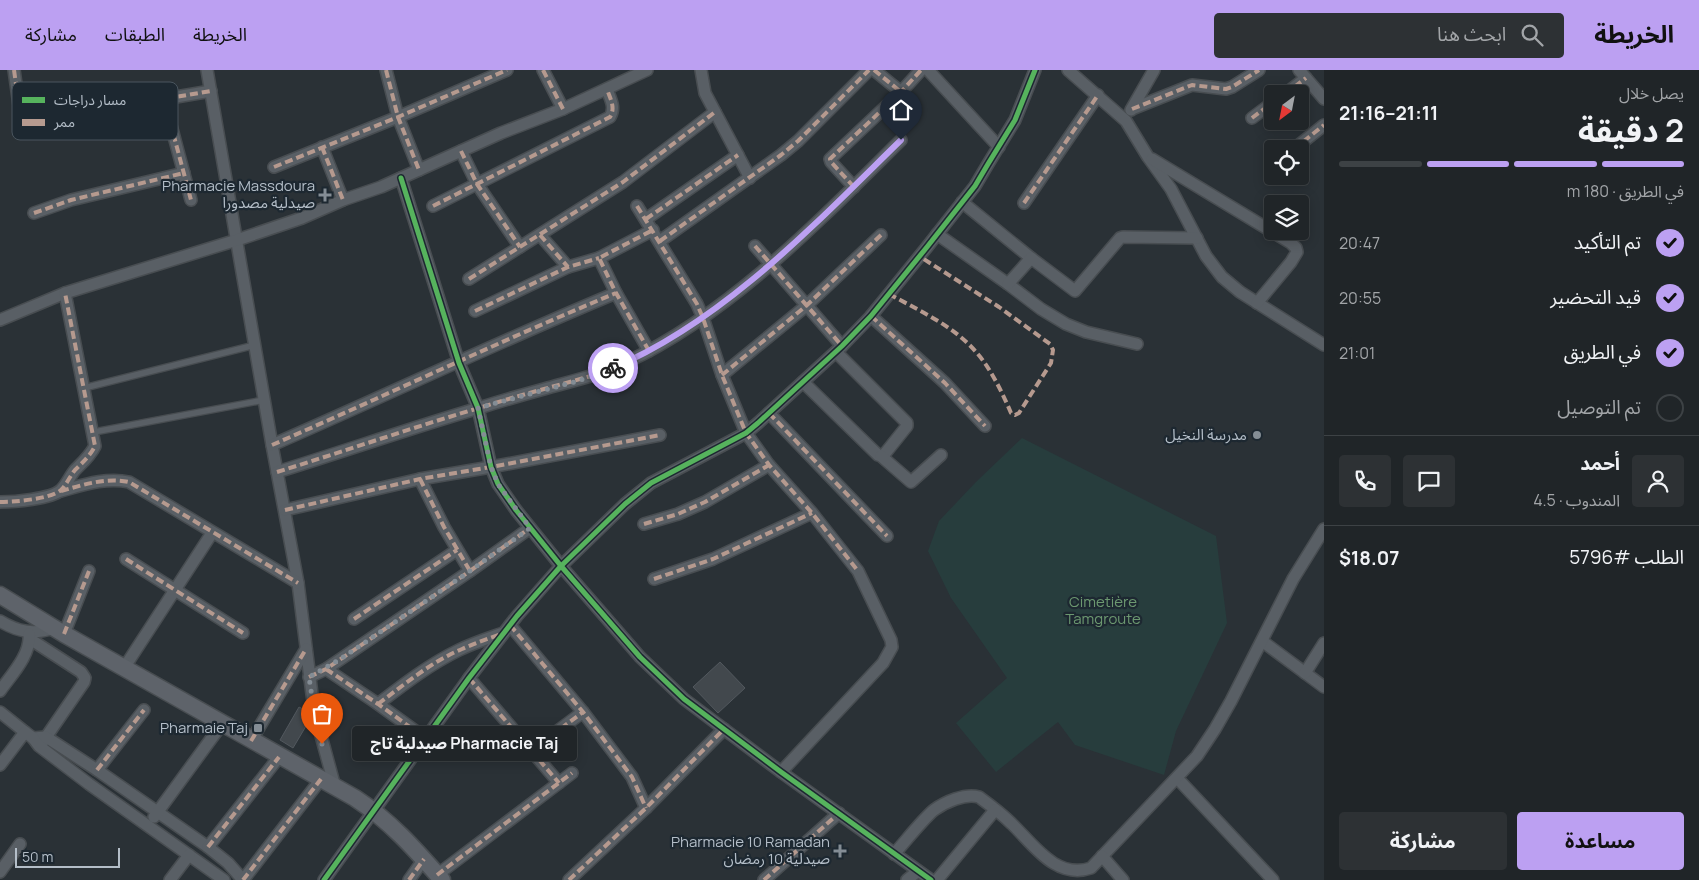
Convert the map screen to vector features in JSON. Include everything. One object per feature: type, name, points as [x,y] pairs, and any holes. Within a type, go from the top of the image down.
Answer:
[{"type":"street","points":[[207,70],[264,400],[298,583],[309,677],[328,783]]},
{"type":"street","points":[[386,70],[398,117],[419,170]]},
{"type":"street","points":[[274,167],[398,117],[506,70]]},
{"type":"street","points":[[543,70],[564,109]]},
{"type":"street","points":[[0,320],[65,293],[302,218],[342,200],[401,178],[501,133],[564,109],[647,70]]},
{"type":"street","points":[[700,70],[705,93],[750,178]]},
{"type":"street","points":[[660,241],[750,178],[798,141],[869,70]]},
{"type":"street","points":[[874,70],[901,92]]},
{"type":"street","points":[[854,187],[830,162],[830,159],[901,92],[921,70]]},
{"type":"street","points":[[928,70],[999,146]]},
{"type":"street","points":[[324,880],[469,678],[507,629],[561,566],[625,504],[651,483],[746,433],[839,349],[871,316],[975,186],[1021,106],[1035,70]]},
{"type":"street","points":[[1068,70],[1126,121],[1148,157],[1171,189],[1206,256],[1222,277],[1240,292],[1324,345]]},
{"type":"street","points":[[1126,121],[1154,70]]},
{"type":"street","points":[[1132,109],[1192,85],[1232,87],[1259,70]]},
{"type":"street","points":[[1293,85],[1303,74],[1324,99]]},
{"type":"street","points":[[433,206],[610,117],[613,112],[613,106],[607,88]]},
{"type":"street","points":[[178,97],[211,91]]},
{"type":"street","points":[[1024,203],[1098,95]]},
{"type":"street","points":[[1252,118],[1264,109]]},
{"type":"street","points":[[469,279],[623,182],[715,112]]},
{"type":"street","points":[[1305,140],[1324,125]]},
{"type":"street","points":[[175,140],[190,200]]},
{"type":"street","points":[[277,472],[478,408],[578,381],[620,365],[648,351],[703,318],[771,264],[854,187],[901,140]]},
{"type":"street","points":[[322,147],[342,200]]},
{"type":"street","points":[[461,151],[477,184],[520,247]]},
{"type":"street","points":[[646,219],[738,155]]},
{"type":"street","points":[[1148,157],[1291,243],[1296,248],[1297,252],[1291,262],[1257,303]]},
{"type":"street","points":[[34,213],[71,200],[184,173]]},
{"type":"street","points":[[401,178],[459,362],[478,408],[491,467],[498,484],[507,498],[561,566],[640,657],[684,698],[780,772],[930,880]]},
{"type":"street","points":[[962,202],[1075,291],[1120,238],[1197,238]]},
{"type":"street","points":[[637,206],[697,304],[722,375],[746,433],[769,465],[812,513],[858,571],[889,633],[892,647],[883,663],[780,772]]},
{"type":"street","points":[[475,311],[568,267],[599,258],[652,230]]},
{"type":"street","points":[[937,234],[1041,309],[1066,324],[1086,332],[1137,344]]},
{"type":"street","points":[[540,235],[568,267]]},
{"type":"street","points":[[722,375],[806,306],[881,235]]},
{"type":"street","points":[[755,246],[806,306],[839,349],[907,423],[907,426],[881,456]]},
{"type":"street","points":[[599,258],[648,351]]},
{"type":"street","points":[[1008,284],[1032,258]]},
{"type":"street","points":[[61,491],[72,474],[91,454],[95,446],[94,432],[65,293]]},
{"type":"street","points":[[272,445],[616,293]]},
{"type":"street","points":[[871,316],[944,383],[986,426]]},
{"type":"street","points":[[803,382],[911,482],[941,455]]},
{"type":"street","points":[[769,413],[887,536]]},
{"type":"street","points":[[285,510],[420,479],[660,435]]},
{"type":"street","points":[[644,524],[678,514],[705,502],[769,465]]},
{"type":"street","points":[[420,479],[470,571]]},
{"type":"street","points":[[0,502],[37,498],[98,481],[119,480],[129,482],[298,583]]},
{"type":"street","points":[[654,579],[712,559],[812,513]]},
{"type":"street","points":[[309,677],[326,669],[530,528]]},
{"type":"street","points":[[124,668],[212,533]]},
{"type":"street","points":[[894,854],[934,810],[950,802],[972,795],[979,797],[1011,823],[1046,859],[1067,869],[1084,870],[1090,868],[1197,756],[1215,729],[1293,579],[1322,536]]},
{"type":"street","points":[[354,619],[457,550]]},
{"type":"street","points":[[126,559],[243,633]]},
{"type":"street","points":[[59,631],[89,572]]},
{"type":"street","points":[[0,595],[59,631],[374,811],[400,833],[440,877],[572,773]]},
{"type":"street","points":[[0,621],[30,636],[81,672],[85,678],[84,682],[36,738],[0,764]]},
{"type":"street","points":[[378,704],[412,678],[440,660],[460,649],[507,629]]},
{"type":"street","points":[[507,629],[583,712],[632,777],[646,808]]},
{"type":"street","points":[[30,636],[38,632],[59,631]]},
{"type":"street","points":[[0,691],[24,657],[30,636]]},
{"type":"street","points":[[1262,641],[1324,687]]},
{"type":"street","points":[[1306,673],[1324,643]]},
{"type":"street","points":[[251,741],[306,649]]},
{"type":"street","points":[[326,669],[425,738]]},
{"type":"street","points":[[469,678],[559,783]]},
{"type":"street","points":[[97,770],[144,710]]},
{"type":"street","points":[[0,712],[224,880]]},
{"type":"street","points":[[532,750],[583,712]]},
{"type":"street","points":[[148,824],[222,724]]},
{"type":"street","points":[[577,877],[724,729]]},
{"type":"street","points":[[36,738],[97,770],[208,847],[243,880],[328,783]]},
{"type":"street","points":[[208,847],[279,756]]},
{"type":"street","points":[[1177,778],[1273,880]]},
{"type":"street","points":[[937,880],[995,810]]},
{"type":"street","points":[[764,880],[839,813]]},
{"type":"street","points":[[0,872],[20,844]]},
{"type":"street","points":[[170,880],[189,854]]},
{"type":"street","points":[[1102,856],[1123,880]]},
{"type":"street","points":[[408,880],[424,859]]},
{"type":"street","points":[[1074,880],[1084,870]]},
{"type":"street","points":[[907,880],[918,871]]},
{"type":"lane","points":[[84,388],[255,345]]},
{"type":"lane","points":[[94,432],[264,400]]},
{"type":"green space","name":"Cimetière Tamgroute","points":[[1022,438],[1216,536],[1227,623],[1176,731],[1164,775],[1075,745],[1058,722],[996,772],[956,723],[1007,678],[951,598],[928,551],[939,521]]},
{"type":"building","points":[[720,662],[745,688],[718,713],[693,687]]},
{"type":"building","points":[[299,707],[307,711],[309,721],[293,748],[280,740]]},
{"type":"marked path","points":[[14,70],[16,82]]},
{"type":"marked path","points":[[386,70],[398,117],[419,170]]},
{"type":"marked path","points":[[274,167],[507,70]]},
{"type":"marked path","points":[[543,70],[563,109]]},
{"type":"marked path","points":[[660,241],[781,155],[798,141],[869,70]]},
{"type":"marked path","points":[[874,70],[901,92]]},
{"type":"marked path","points":[[854,187],[830,159],[901,92],[921,70]]},
{"type":"marked path","points":[[1132,109],[1192,85],[1226,89],[1259,70]]},
{"type":"marked path","points":[[1297,85],[1306,78]]},
{"type":"marked path","points":[[433,206],[610,117],[612,106],[607,89]]},
{"type":"marked path","points":[[178,97],[211,91]]},
{"type":"marked path","points":[[1024,203],[1098,95]]},
{"type":"marked path","points":[[1252,118],[1264,109]]},
{"type":"marked path","points":[[469,279],[623,182],[715,112]]},
{"type":"marked path","points":[[1305,140],[1324,125]]},
{"type":"marked path","points":[[175,140],[191,200]]},
{"type":"marked path","points":[[277,472],[617,367],[665,342],[702,318],[773,263],[839,202],[901,140]]},
{"type":"marked path","points":[[322,147],[343,200]]},
{"type":"marked path","points":[[461,151],[477,184],[520,247]]},
{"type":"marked path","points":[[646,219],[738,155]]},
{"type":"marked path","points":[[34,213],[71,200],[184,173]]},
{"type":"marked path","points":[[637,206],[697,304],[722,375],[746,433],[769,465],[812,513],[858,571]]},
{"type":"marked path","points":[[649,351],[616,293],[599,258],[653,230]]},
{"type":"marked path","points":[[540,235],[568,267]]},
{"type":"marked path","points":[[722,375],[806,306],[881,235]]},
{"type":"marked path","points":[[755,246],[842,346]]},
{"type":"marked path","points":[[889,294],[935,319],[967,343],[981,358],[991,373],[1011,413],[1015,415],[1019,413],[1051,363],[1053,350],[1050,344],[999,307],[919,256]]},
{"type":"marked path","points":[[475,311],[568,267],[599,258]]},
{"type":"marked path","points":[[0,502],[32,499],[56,493],[63,488],[73,472],[89,456],[95,446],[65,293]]},
{"type":"marked path","points":[[272,445],[616,293]]},
{"type":"marked path","points":[[871,316],[945,383],[985,426]]},
{"type":"marked path","points":[[769,413],[887,536]]},
{"type":"marked path","points":[[285,510],[420,479],[660,435]]},
{"type":"marked path","points":[[644,524],[678,514],[705,502],[769,465]]},
{"type":"marked path","points":[[420,479],[444,527],[470,571]]},
{"type":"marked path","points":[[61,491],[103,481],[129,482],[298,583]]},
{"type":"marked path","points":[[654,579],[713,559],[812,513]]},
{"type":"marked path","points":[[309,677],[326,669],[530,528]]},
{"type":"marked path","points":[[354,619],[457,550]]},
{"type":"marked path","points":[[126,559],[243,633]]},
{"type":"marked path","points":[[64,634],[89,571]]},
{"type":"marked path","points":[[510,625],[583,712],[632,777],[646,808]]},
{"type":"marked path","points":[[378,704],[440,660],[501,634]]},
{"type":"marked path","points":[[251,741],[306,649]]},
{"type":"marked path","points":[[326,669],[425,738]]},
{"type":"marked path","points":[[469,678],[559,783]]},
{"type":"marked path","points":[[97,770],[144,710]]},
{"type":"marked path","points":[[532,750],[583,712]]},
{"type":"marked path","points":[[569,880],[646,808],[724,729]]},
{"type":"marked path","points":[[208,847],[279,757]]},
{"type":"marked path","points":[[437,875],[572,773]]},
{"type":"marked path","points":[[243,880],[321,779]]},
{"type":"marked path","points":[[764,880],[839,813]]},
{"type":"marked path","points":[[409,880],[424,859]]},
{"type":"cycle path","points":[[324,880],[469,678],[517,616],[561,566],[625,504],[651,483],[746,433],[842,346],[871,316],[975,186],[1015,120],[1035,70]]},
{"type":"cycle path","points":[[401,178],[459,363],[478,408],[491,467],[498,484],[516,510],[561,566],[640,657],[684,699],[781,772],[931,880]]},
{"type":"way so far","points":[[322,744],[309,677],[326,669],[530,528],[498,484],[491,467],[478,408],[546,388],[578,381],[613,368]]},
{"type":"place","name":"Pharmacie Massdoura صيدلية مصدورا","points":[[325,195]]},
{"type":"place","name":"مدرسة النخيل","points":[[1257,435]]},
{"type":"place","name":"Pharmaie Taj","points":[[258,728]]},
{"type":"place","name":"Pharmacie Taj صيدلية تاج","points":[[322,744]]},
{"type":"place","name":"Pharmacie 10 Ramadan صيدلية 10 رمضان","points":[[840,851]]},
{"type":"route","points":[[613,368],[640,355],[703,318],[771,264],[854,187],[901,140]]}]
